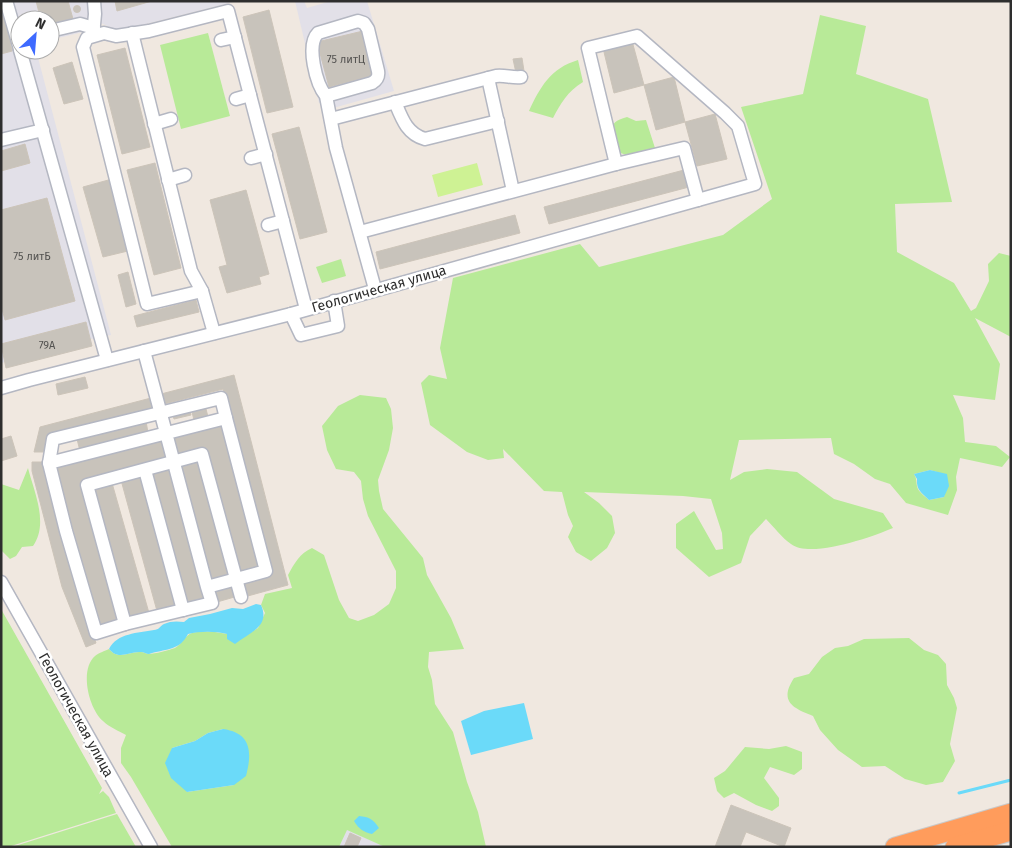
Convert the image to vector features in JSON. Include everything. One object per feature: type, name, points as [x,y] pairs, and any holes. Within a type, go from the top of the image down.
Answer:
[{"type":"highway","points":[[895,847],[1011,813]]},
{"type":"highway","points":[[956,847],[1011,831]]},
{"type":"street","points":[[94,1],[96,14],[94,32],[83,47],[147,304],[202,291]]},
{"type":"street","points":[[7,4],[10,14]]},
{"type":"street","points":[[60,29],[80,24],[94,32],[116,36],[148,31],[228,11],[306,309]]},
{"type":"street","points":[[326,96],[372,83],[376,80],[378,71],[368,28],[364,23],[358,21],[318,33],[314,37],[312,54],[321,90],[326,96],[336,148],[375,289]]},
{"type":"street","points":[[132,33],[191,271],[202,291],[214,333]]},
{"type":"street","name":"Геологическая улица","points":[[1,388],[291,314],[755,184],[738,126],[636,36],[588,48],[616,164]]},
{"type":"street","points":[[221,40],[235,37]]},
{"type":"street","points":[[23,60],[107,360]]},
{"type":"street","points":[[331,119],[501,75],[512,78],[521,77]]},
{"type":"street","points":[[488,78],[513,191]]},
{"type":"street","points":[[236,99],[250,96]]},
{"type":"street","points":[[395,102],[409,130],[416,136],[426,139],[498,121]]},
{"type":"street","points":[[154,124],[171,119]]},
{"type":"street","points":[[1,140],[43,130]]},
{"type":"street","points":[[360,232],[616,164],[684,148],[698,200]]},
{"type":"street","points":[[251,158],[266,154]]},
{"type":"street","points":[[168,180],[185,175]]},
{"type":"street","points":[[268,225],[283,221]]},
{"type":"street","points":[[291,314],[301,335],[338,326],[334,301]]},
{"type":"street","points":[[144,351],[161,414],[166,432],[174,462],[212,602],[96,633],[66,531],[49,463],[53,439],[161,414],[221,398],[266,571],[208,587]]},
{"type":"street","points":[[49,463],[226,418]]},
{"type":"street","points":[[125,624],[88,485],[202,454],[241,597]]},
{"type":"street","points":[[145,470],[183,610]]},
{"type":"street","name":"Геологическая улица","points":[[1,582],[151,847]]},
{"type":"shaded area","points":[[1,1],[237,1],[118,31],[101,23],[99,15],[88,21],[83,32],[60,38],[60,10],[10,10],[10,60],[39,60],[111,335],[91,339],[92,346],[6,368],[5,362],[1,363]]},
{"type":"shaded area","points":[[295,1],[304,1],[307,8],[331,1],[367,1],[394,91],[326,110],[324,102],[319,103]]},
{"type":"shaded area","points":[[347,829],[385,847],[339,847]]},
{"type":"green space","points":[[820,15],[866,26],[856,74],[928,99],[952,202],[895,204],[897,252],[954,283],[971,311],[976,308],[989,281],[988,264],[999,253],[1011,256],[1011,337],[975,318],[1000,364],[995,400],[953,395],[963,418],[965,442],[996,446],[1010,457],[1002,467],[960,458],[956,477],[957,490],[948,515],[906,503],[890,484],[875,479],[854,464],[834,454],[831,438],[739,440],[730,480],[744,472],[767,469],[797,472],[834,499],[883,513],[893,528],[857,541],[812,549],[800,548],[791,544],[766,519],[750,536],[741,563],[709,577],[676,548],[676,524],[694,511],[716,550],[723,549],[722,533],[711,499],[584,492],[612,516],[615,533],[607,548],[591,561],[576,552],[568,537],[573,526],[562,492],[544,491],[503,449],[504,458],[488,460],[467,452],[430,425],[421,383],[429,375],[447,379],[440,348],[453,278],[580,244],[599,267],[723,235],[772,199],[741,107],[803,94]],"holes":[[[930,470],[947,475],[944,497],[929,500],[919,490],[914,474]]]},
{"type":"green space","points":[[208,33],[230,116],[181,129],[160,45]]},
{"type":"green space","points":[[578,60],[583,82],[565,98],[553,118],[529,111],[542,86],[554,73],[560,68]]},
{"type":"green space","points":[[627,117],[636,121],[646,120],[655,148],[626,155],[618,152],[612,130],[613,126],[615,122]]},
{"type":"green space","points":[[477,163],[483,185],[438,197],[432,175]]},
{"type":"green space","points":[[341,259],[346,276],[322,283],[316,267]]},
{"type":"green space","points":[[360,395],[386,398],[391,409],[393,428],[389,450],[378,480],[379,491],[383,509],[423,558],[427,575],[451,618],[464,649],[429,652],[428,667],[432,680],[435,704],[453,732],[467,782],[478,812],[486,847],[385,847],[347,830],[339,847],[172,847],[121,763],[121,748],[126,735],[105,723],[98,715],[90,699],[87,680],[90,662],[96,655],[109,649],[113,653],[120,655],[137,652],[151,654],[170,650],[175,648],[190,634],[198,632],[218,632],[243,637],[258,628],[265,613],[261,605],[265,594],[292,588],[288,575],[301,556],[312,548],[324,555],[339,600],[349,618],[358,621],[374,615],[389,604],[396,588],[396,571],[368,516],[363,499],[361,481],[354,472],[336,469],[327,450],[322,426],[338,406]],"holes":[[[223,729],[234,785],[187,792],[172,748]]]},
{"type":"green space","points":[[28,468],[39,507],[40,527],[38,537],[33,546],[22,547],[16,556],[10,559],[1,550],[1,484],[19,490]]},
{"type":"green space","points":[[1,609],[102,788],[99,794],[103,791],[109,797],[116,813],[8,847],[1,847]]},
{"type":"green space","points":[[909,638],[924,650],[938,655],[946,664],[947,685],[957,708],[950,744],[955,761],[943,782],[926,785],[905,779],[885,766],[862,767],[838,750],[820,730],[813,716],[794,707],[788,698],[790,686],[794,678],[809,674],[822,657],[835,648],[848,646],[864,639]]},
{"type":"green space","points":[[786,746],[802,752],[802,769],[794,775],[770,767],[764,778],[779,798],[779,806],[772,811],[734,793],[724,798],[717,791],[714,778],[725,771],[745,747],[769,749]]},
{"type":"green space","points":[[117,814],[136,847],[12,847]]},
{"type":"water","points":[[930,470],[947,474],[949,486],[944,497],[929,500],[919,489],[914,474]]},
{"type":"water","points":[[256,604],[261,605],[263,613],[261,624],[252,633],[235,644],[227,639],[227,634],[202,632],[188,634],[177,646],[149,654],[137,652],[120,655],[113,653],[109,649],[117,640],[123,637],[156,630],[169,622],[184,622],[189,618],[232,608],[243,609]]},
{"type":"water","points":[[524,703],[533,739],[471,755],[461,721],[484,711]]},
{"type":"water","points":[[223,729],[240,735],[248,745],[249,760],[246,776],[234,785],[187,792],[171,778],[165,763],[172,748]]},
{"type":"water","points":[[359,816],[366,817],[375,822],[379,828],[372,834],[364,831],[354,821]]},
{"type":"building","points":[[36,1],[68,1],[73,19],[60,22],[60,10],[38,10]]},
{"type":"building","points":[[115,1],[152,1],[117,11]]},
{"type":"building","points":[[77,5],[81,9],[77,13],[73,9]]},
{"type":"building","points":[[269,10],[293,107],[267,113],[243,17]]},
{"type":"building","points":[[1,16],[5,16],[10,52],[1,54]]},
{"type":"building","points":[[363,31],[374,75],[329,87],[317,42]]},
{"type":"building","points":[[632,41],[644,85],[614,93],[603,48]]},
{"type":"building","points":[[125,48],[150,147],[122,154],[97,55]]},
{"type":"building","points":[[522,58],[524,71],[516,73],[513,59]]},
{"type":"building","points":[[72,62],[83,99],[64,104],[53,68]]},
{"type":"building","points":[[674,77],[685,122],[656,130],[644,85]]},
{"type":"building","points":[[715,114],[727,159],[697,166],[685,122]]},
{"type":"building","points":[[299,127],[327,232],[300,239],[272,134]]},
{"type":"building","points":[[25,144],[30,163],[1,171],[1,151]]},
{"type":"building","points":[[155,163],[181,268],[154,275],[127,170]]},
{"type":"building","points":[[684,170],[689,187],[549,224],[544,207]]},
{"type":"building","points":[[112,179],[132,250],[103,257],[83,187]]},
{"type":"building","points":[[246,190],[269,274],[259,277],[261,284],[227,293],[219,267],[227,265],[210,200]]},
{"type":"building","points":[[47,198],[75,301],[5,320],[1,305],[1,210]]},
{"type":"building","points":[[515,215],[520,233],[380,269],[376,252]]},
{"type":"building","points":[[128,272],[136,304],[126,307],[118,275]]},
{"type":"building","points":[[196,300],[199,312],[137,327],[134,316]]},
{"type":"building","points":[[86,322],[92,346],[6,368],[1,344]]},
{"type":"building","points":[[234,375],[288,585],[244,597],[241,583],[271,576],[223,389],[164,404],[161,394]]},
{"type":"building","points":[[85,377],[88,388],[58,395],[56,384]]},
{"type":"building","points":[[151,398],[155,411],[48,437],[45,452],[34,452],[40,427]]},
{"type":"building","points":[[205,405],[208,417],[194,420],[191,408]]},
{"type":"building","points":[[189,408],[191,415],[174,419],[172,412]]},
{"type":"building","points":[[146,421],[148,433],[80,451],[77,439]]},
{"type":"building","points":[[224,423],[262,569],[238,575],[205,449],[176,457],[171,437]]},
{"type":"building","points":[[11,436],[17,456],[1,461],[1,439]]},
{"type":"building","points":[[164,437],[170,459],[83,482],[121,623],[97,629],[54,467]]},
{"type":"building","points":[[199,459],[231,576],[211,582],[179,465]]},
{"type":"building","points":[[32,462],[45,462],[75,580],[96,643],[86,647],[62,587],[32,471]]},
{"type":"building","points":[[169,467],[207,599],[187,604],[150,473]]},
{"type":"building","points":[[141,474],[178,605],[157,611],[121,480]]},
{"type":"building","points":[[112,483],[149,613],[128,619],[91,489]]},
{"type":"building","points":[[235,585],[238,596],[217,602],[213,591]]},
{"type":"building","points":[[731,805],[791,828],[784,847],[746,832],[740,847],[715,847]]},
{"type":"building","points":[[350,833],[361,838],[357,847],[344,847]]},
{"type":"waterway","points":[[959,793],[1011,780]]}]
